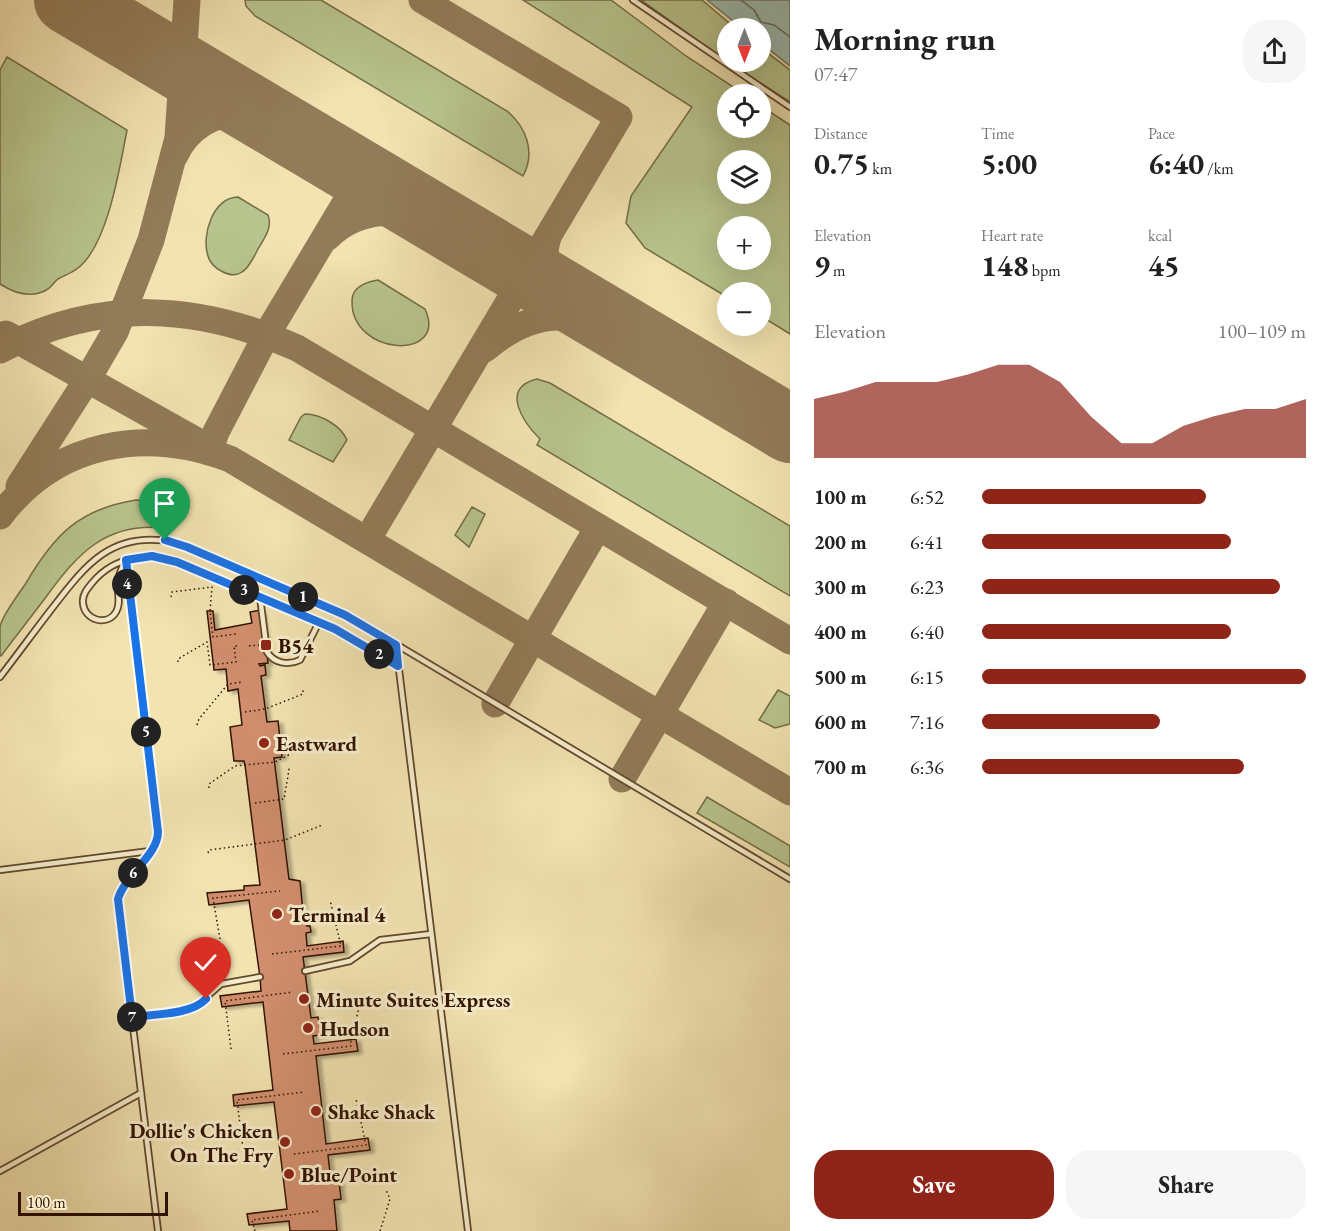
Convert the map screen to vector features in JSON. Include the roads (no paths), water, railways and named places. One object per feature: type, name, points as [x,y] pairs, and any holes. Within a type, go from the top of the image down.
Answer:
[{"type":"lane","points":[[633,0],[790,107]]},
{"type":"lane","points":[[0,677],[86,567],[110,549],[129,542],[147,539],[173,542],[345,615],[790,879]]},
{"type":"lane","points":[[126,560],[118,581],[117,611],[105,620],[92,618],[83,606],[84,593],[103,572],[126,560],[152,556],[169,559],[319,622],[356,640],[398,666]]},
{"type":"lane","points":[[126,560],[158,837],[125,883],[118,899],[158,1231]]},
{"type":"lane","points":[[261,597],[267,652],[277,661],[291,664],[300,660],[319,622]]},
{"type":"lane","points":[[396,645],[468,1231]]},
{"type":"lane","points":[[0,870],[150,851]]},
{"type":"lane","points":[[305,971],[350,961],[380,940],[431,934]]},
{"type":"lane","points":[[132,1017],[194,1008],[221,984],[260,977]]},
{"type":"lane","points":[[0,1171],[141,1093]]},
{"type":"water","points":[[707,0],[790,0],[790,66],[771,51],[771,18],[730,18]]},
{"type":"place","name":"B54","points":[[266,645]]},
{"type":"place","name":"Eastward","points":[[264,743]]},
{"type":"place","name":"Terminal 4","points":[[277,914]]},
{"type":"place","name":"Minute Suites Express","points":[[304,999]]},
{"type":"place","name":"Hudson","points":[[308,1028]]},
{"type":"place","name":"Shake Shack","points":[[316,1111]]},
{"type":"place","name":"Dollie's Chicken On The Fry","points":[[285,1142]]},
{"type":"place","name":"Blue/Point","points":[[289,1174]]}]
